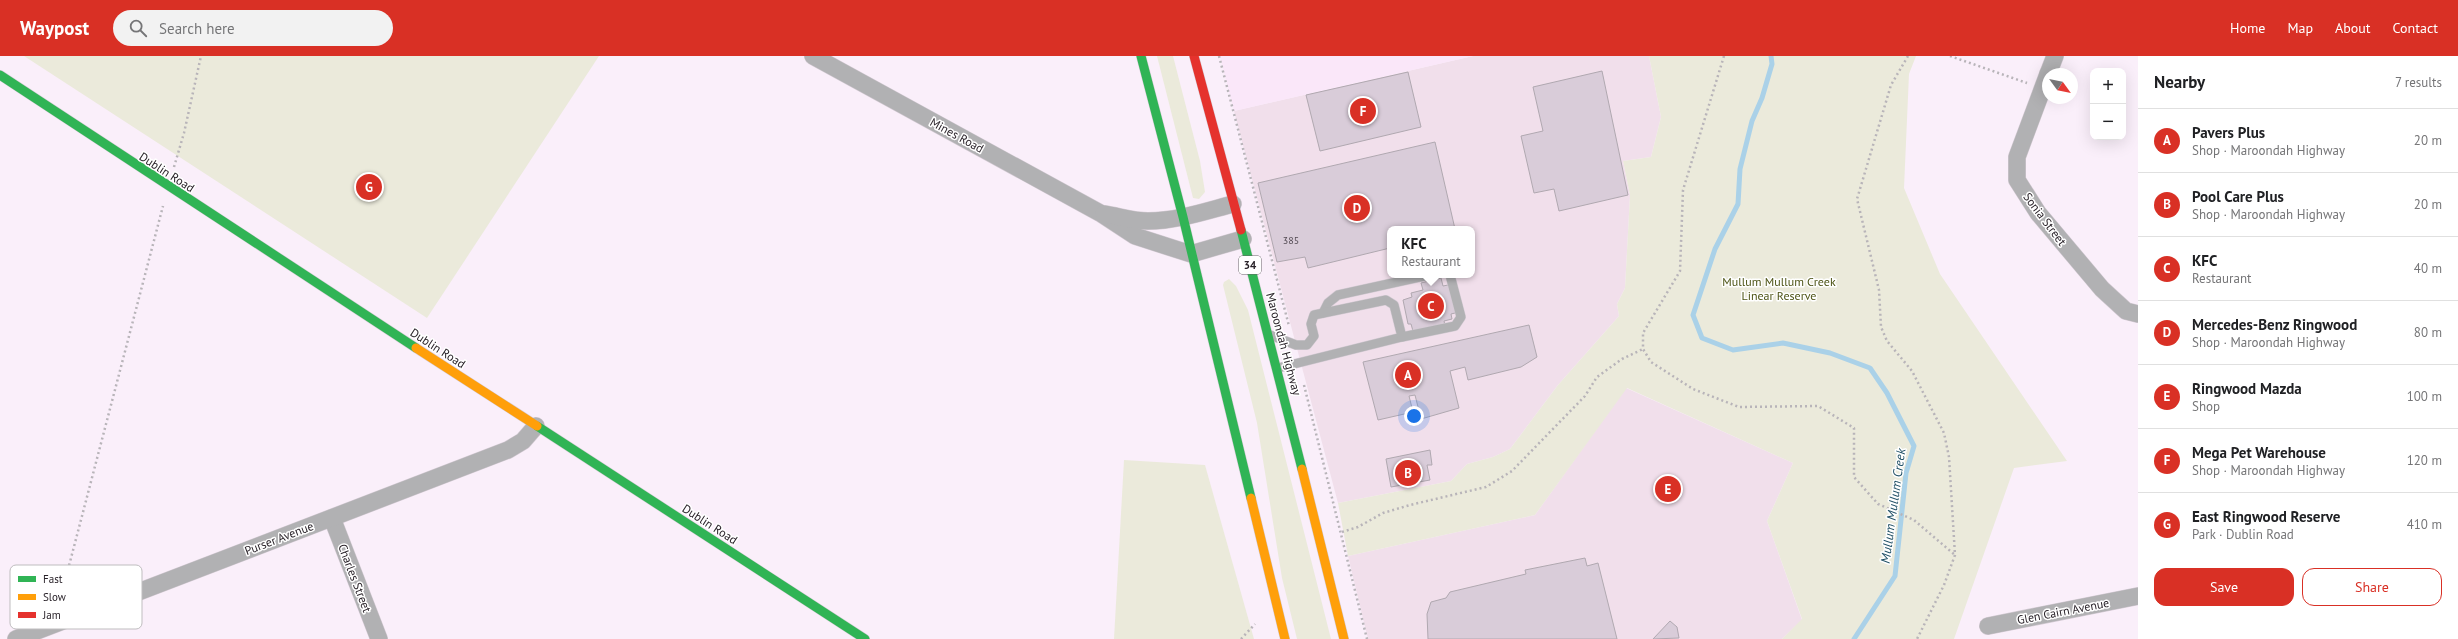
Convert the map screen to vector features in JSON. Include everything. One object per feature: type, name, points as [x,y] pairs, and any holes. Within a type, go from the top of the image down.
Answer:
[{"type":"main road","points":[[1141,56],[1183,217],[1285,639]]},
{"type":"main road","name":"Maroondah Highway","points":[[1194,56],[1278,368],[1344,639]]},
{"type":"main road","name":"Dublin Road","points":[[0,76],[168,187],[865,639]]},
{"type":"street","name":"Mines Road","points":[[813,56],[1100,213],[1135,236],[1191,254]]},
{"type":"street","name":"Sonia Street","points":[[2051,68],[2056,56]]},
{"type":"street","name":"Sonia Street","points":[[2042,90],[2017,157],[2017,180],[2038,213],[2102,289],[2126,311],[2138,314]]},
{"type":"street","name":"Mines Road","points":[[1100,213],[1146,221],[1183,217],[1234,204]]},
{"type":"street","points":[[1191,254],[1243,239]]},
{"type":"street","name":"Purser Avenue","points":[[142,590],[508,450],[524,441],[536,426]]},
{"type":"street","name":"Charles Street","points":[[332,518],[379,639]]},
{"type":"street","name":"Glen Cairn Avenue","points":[[1988,626],[2138,596]]},
{"type":"street","name":"Purser Avenue","points":[[18,639],[42,629]]},
{"type":"lane","points":[[1323,313],[1328,303],[1338,295],[1415,278]]},
{"type":"lane","points":[[1278,368],[1455,326],[1459,323],[1461,317],[1451,278]]},
{"type":"lane","points":[[1269,334],[1296,345],[1307,345],[1314,336],[1311,324],[1314,315],[1386,300],[1394,305],[1402,338]]},
{"type":"path","points":[[69,565],[168,187],[184,133],[200,56]]},
{"type":"path","points":[[1724,56],[1683,190],[1680,272],[1643,334],[1643,349],[1651,362],[1693,389],[1739,407],[1818,406],[1854,428],[1854,477],[1878,504],[1914,520],[1955,555]]},
{"type":"path","points":[[1908,56],[1891,85],[1857,199],[1879,290],[1881,327],[1887,341],[1912,371],[1944,433],[1949,457],[1955,555],[1944,585],[1932,604],[1918,639]]},
{"type":"path","points":[[1950,56],[2042,78]]},
{"type":"path","points":[[1342,532],[1358,527],[1383,513],[1486,487],[1512,471],[1585,396],[1597,377],[1622,359],[1643,349]]},
{"type":"path","points":[[1241,639],[1254,624]]},
{"type":"shaded area","points":[[1220,56],[1473,56],[1234,111]]},
{"type":"shaded area","points":[[1473,56],[1649,56],[1661,117],[1651,157],[1623,161],[1630,195],[1625,288],[1617,304],[1619,316],[1558,385],[1510,449],[1493,457],[1467,464],[1451,481],[1338,503],[1234,111]]},
{"type":"shaded area","points":[[1626,388],[1793,463],[1767,521],[1802,620],[1782,639],[1368,639],[1348,556],[1535,515]]},
{"type":"green space","points":[[24,56],[599,56],[427,318]]},
{"type":"green space","points":[[1157,56],[1173,56],[1200,161],[1205,192],[1199,199],[1193,198]]},
{"type":"green space","name":"Mullum Mullum Creek Linear Reserve","points":[[1649,56],[1916,56],[1909,74],[1904,188],[1940,274],[2067,461],[2014,468],[1954,639],[1782,639],[1802,619],[1767,521],[1793,463],[1627,388],[1535,515],[1348,556],[1338,503],[1451,481],[1467,464],[1493,457],[1510,449],[1558,385],[1619,316],[1617,304],[1625,288],[1630,195],[1623,161],[1651,157],[1661,117]]},
{"type":"green space","points":[[1229,279],[1236,286],[1248,310],[1331,639],[1297,639],[1282,578],[1257,423],[1223,285],[1224,282]]},
{"type":"green space","points":[[1124,460],[1205,465],[1254,639],[1114,639]]},
{"type":"building","points":[[1602,71],[1628,195],[1559,211],[1554,189],[1534,193],[1521,136],[1543,131],[1533,87]]},
{"type":"building","points":[[1408,72],[1421,127],[1320,151],[1306,95]]},
{"type":"building","points":[[1435,142],[1454,226],[1387,226],[1387,249],[1308,268],[1305,257],[1277,262],[1258,183]]},
{"type":"building","points":[[1441,278],[1443,286],[1453,284],[1459,312],[1451,314],[1452,319],[1444,321],[1446,330],[1413,331],[1411,324],[1408,324],[1403,300],[1412,297],[1411,293],[1423,290],[1421,283]]},
{"type":"building","points":[[1529,325],[1537,357],[1521,367],[1468,380],[1465,367],[1450,371],[1459,408],[1421,419],[1415,395],[1409,396],[1413,412],[1378,420],[1363,362]]},
{"type":"building","points":[[1430,450],[1432,465],[1427,465],[1430,480],[1391,487],[1386,459]]},
{"type":"building","points":[[1585,558],[1587,566],[1598,563],[1617,639],[1428,639],[1427,614],[1431,602],[1446,598],[1450,592],[1526,574],[1525,570]]},
{"type":"building","points":[[1670,621],[1677,627],[1679,638],[1653,639]]},
{"type":"waterway","name":"Mullum Mullum Creek","points":[[1771,56],[1772,64],[1762,98],[1752,121],[1740,169],[1738,204],[1715,249],[1693,315],[1702,338],[1733,350],[1783,343],[1830,353],[1870,368],[1887,393],[1914,446],[1906,473],[1895,576],[1854,639]]},
{"type":"traffic: fast","points":[[1141,56],[1183,217],[1251,498]]},
{"type":"traffic: fast","points":[[0,75],[416,348]]},
{"type":"traffic: fast","points":[[1241,230],[1302,469]]},
{"type":"traffic: fast","points":[[537,426],[865,639]]},
{"type":"traffic: slow","points":[[416,348],[537,426]]},
{"type":"traffic: slow","points":[[1302,469],[1344,639]]},
{"type":"traffic: slow","points":[[1251,498],[1285,639]]},
{"type":"traffic: jam","points":[[1194,56],[1241,230]]},
{"type":"place","name":"Mega Pet Warehouse","points":[[1363,111]]},
{"type":"place","name":"East Ringwood Reserve","points":[[369,187]]},
{"type":"place","name":"Mercedes-Benz Ringwood","points":[[1357,208]]},
{"type":"place","name":"KFC","points":[[1431,306]]},
{"type":"place","name":"Pavers Plus","points":[[1408,375]]},
{"type":"place","name":"Pool Care Plus","points":[[1408,473]]},
{"type":"place","name":"Ringwood Mazda","points":[[1668,489]]}]
